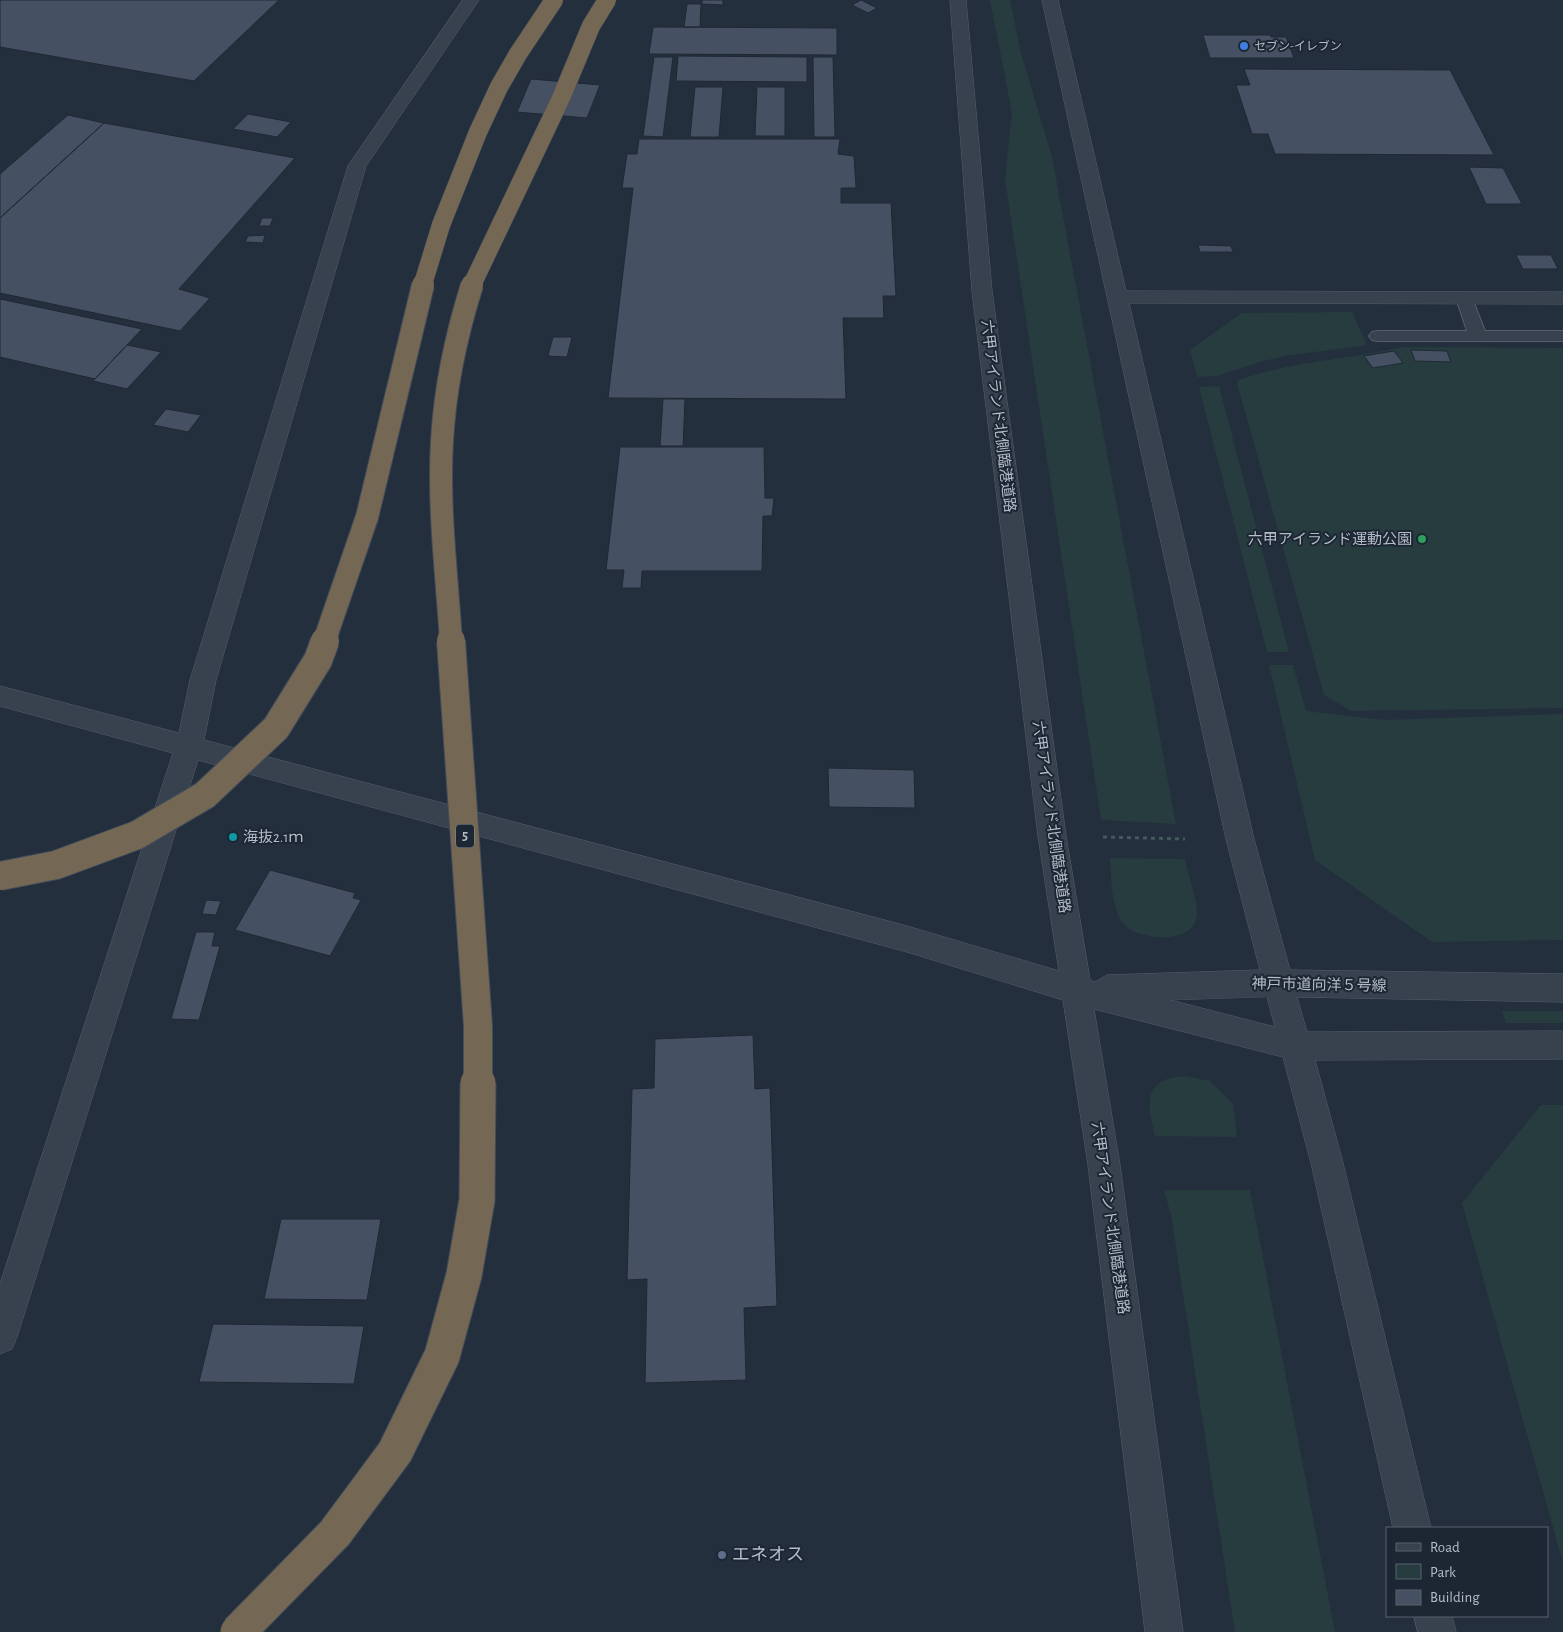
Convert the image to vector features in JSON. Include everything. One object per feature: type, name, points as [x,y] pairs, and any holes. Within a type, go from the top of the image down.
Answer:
[{"type":"highway","points":[[0,876],[56,864],[137,835],[205,795],[276,728],[318,660],[345,584],[367,517],[426,272],[442,225],[478,132],[500,87],[518,54],[554,0]]},
{"type":"highway","name":"5","points":[[238,1632],[335,1533],[395,1452],[442,1356],[464,1275],[477,1200],[478,1026],[443,522],[442,442],[448,386],[460,325],[474,278],[561,98],[590,26],[607,0]]},
{"type":"street","points":[[0,1337],[189,746],[203,680],[357,166],[471,0]]},
{"type":"street","name":"六甲アイランド北側臨港道路","points":[[958,0],[982,291],[1052,836],[1104,1165],[1164,1632]]},
{"type":"street","points":[[1050,0],[1240,839],[1327,1163],[1412,1527]]},
{"type":"street","points":[[1117,296],[1563,298]]},
{"type":"street","points":[[0,696],[897,937],[1075,990],[1295,1046],[1563,1045]]},
{"type":"street","name":"神戸市道向洋５号線","points":[[1075,990],[1278,983],[1563,988]]},
{"type":"street","points":[[1433,1617],[1436,1632]]},
{"type":"lane","points":[[1464,298],[1478,336]]},
{"type":"lane","points":[[1378,336],[1563,336]]},
{"type":"path","points":[[1103,837],[1185,839]]},
{"type":"green space","points":[[990,0],[1010,0],[1021,53],[1052,157],[1176,824],[1101,820],[1005,179],[1012,113]]},
{"type":"green space","points":[[1352,312],[1367,345],[1285,356],[1216,376],[1197,377],[1190,350],[1242,313]]},
{"type":"green space","name":"六甲アイランド運動公園","points":[[1404,347],[1563,348],[1563,708],[1351,711],[1324,695],[1237,383],[1239,380],[1300,364]]},
{"type":"green space","points":[[1219,386],[1289,652],[1267,652],[1199,387]]},
{"type":"green space","points":[[1269,665],[1293,665],[1306,711],[1384,720],[1563,714],[1563,940],[1432,942],[1315,860]]},
{"type":"green space","points":[[1110,858],[1185,859],[1197,907],[1194,924],[1186,932],[1176,936],[1163,937],[1138,933],[1128,928],[1122,922],[1115,907]]},
{"type":"green space","points":[[1502,1011],[1563,1011],[1563,1023],[1506,1023]]},
{"type":"green space","points":[[1184,1076],[1210,1081],[1233,1104],[1237,1137],[1155,1136],[1150,1113],[1150,1097],[1153,1090],[1158,1084],[1167,1079]]},
{"type":"green space","points":[[1541,1105],[1563,1105],[1563,1563],[1462,1203]]},
{"type":"green space","points":[[1164,1190],[1250,1190],[1335,1632],[1235,1632],[1171,1215]]},
{"type":"building","points":[[0,0],[279,0],[194,81],[0,47]]},
{"type":"building","points":[[702,0],[723,0],[723,5],[702,4]]},
{"type":"building","points":[[861,0],[877,8],[868,13],[852,5]]},
{"type":"building","points":[[687,4],[701,4],[700,27],[684,27]]},
{"type":"building","points":[[653,27],[837,28],[837,55],[649,54]]},
{"type":"building","points":[[1203,35],[1270,35],[1271,37],[1286,37],[1294,58],[1210,58]]},
{"type":"building","points":[[678,56],[807,57],[807,82],[676,81]]},
{"type":"building","points":[[654,57],[673,57],[663,137],[643,136]]},
{"type":"building","points":[[813,57],[833,57],[835,137],[814,137]]},
{"type":"building","points":[[1244,69],[1450,70],[1494,155],[1275,154],[1268,134],[1252,134],[1236,85],[1250,85]]},
{"type":"building","points":[[531,79],[600,85],[587,118],[517,112]]},
{"type":"building","points":[[695,87],[723,87],[719,137],[690,137]]},
{"type":"building","points":[[757,87],[785,87],[785,136],[755,136]]},
{"type":"building","points":[[248,114],[291,122],[277,137],[233,129]]},
{"type":"building","points":[[68,115],[104,123],[0,218],[0,174]]},
{"type":"building","points":[[104,123],[295,158],[179,289],[210,298],[180,331],[0,293],[0,218]]},
{"type":"building","points":[[639,139],[840,139],[838,154],[854,156],[856,188],[841,188],[841,203],[891,203],[896,296],[883,296],[884,318],[843,318],[846,399],[608,398],[633,188],[622,188],[627,154],[637,154]]},
{"type":"building","points":[[1469,167],[1503,168],[1522,204],[1486,204]]},
{"type":"building","points":[[262,218],[273,218],[270,226],[259,226]]},
{"type":"building","points":[[265,235],[263,243],[245,242],[248,236]]},
{"type":"building","points":[[1198,245],[1231,246],[1233,252],[1200,252]]},
{"type":"building","points":[[1516,255],[1551,255],[1558,269],[1523,269]]},
{"type":"building","points":[[0,299],[142,329],[95,379],[0,357]]},
{"type":"building","points":[[553,337],[572,337],[567,357],[548,356]]},
{"type":"building","points":[[127,345],[161,352],[127,389],[93,381]]},
{"type":"building","points":[[1411,350],[1447,351],[1451,362],[1415,361]]},
{"type":"building","points":[[1394,351],[1403,363],[1373,368],[1364,356]]},
{"type":"building","points":[[663,399],[685,399],[683,446],[660,446]]},
{"type":"building","points":[[166,409],[201,415],[188,432],[153,425]]},
{"type":"building","points":[[620,447],[764,447],[765,498],[774,498],[772,516],[763,516],[762,571],[642,571],[641,588],[622,588],[624,570],[606,570]]},
{"type":"building","points":[[828,768],[914,770],[915,808],[829,807]]},
{"type":"building","points":[[270,870],[355,893],[353,898],[361,900],[330,956],[235,930]]},
{"type":"building","points":[[206,900],[221,901],[216,915],[202,914]]},
{"type":"building","points":[[196,932],[215,932],[212,946],[220,946],[199,1020],[171,1019]]},
{"type":"building","points":[[753,1035],[755,1089],[770,1088],[777,1306],[744,1308],[746,1380],[645,1383],[647,1279],[627,1280],[632,1089],[654,1088],[655,1039]]},
{"type":"building","points":[[281,1219],[381,1219],[367,1300],[264,1299]]},
{"type":"building","points":[[213,1324],[364,1326],[354,1384],[199,1382]]},
{"type":"place","name":"セブン-イレブン","points":[[1244,46]]},
{"type":"place","name":"六甲アイランド運動公園","points":[[1422,539]]},
{"type":"place","name":"海抜2.1ｍ","points":[[233,837]]},
{"type":"place","name":"エネオス","points":[[722,1555]]}]
